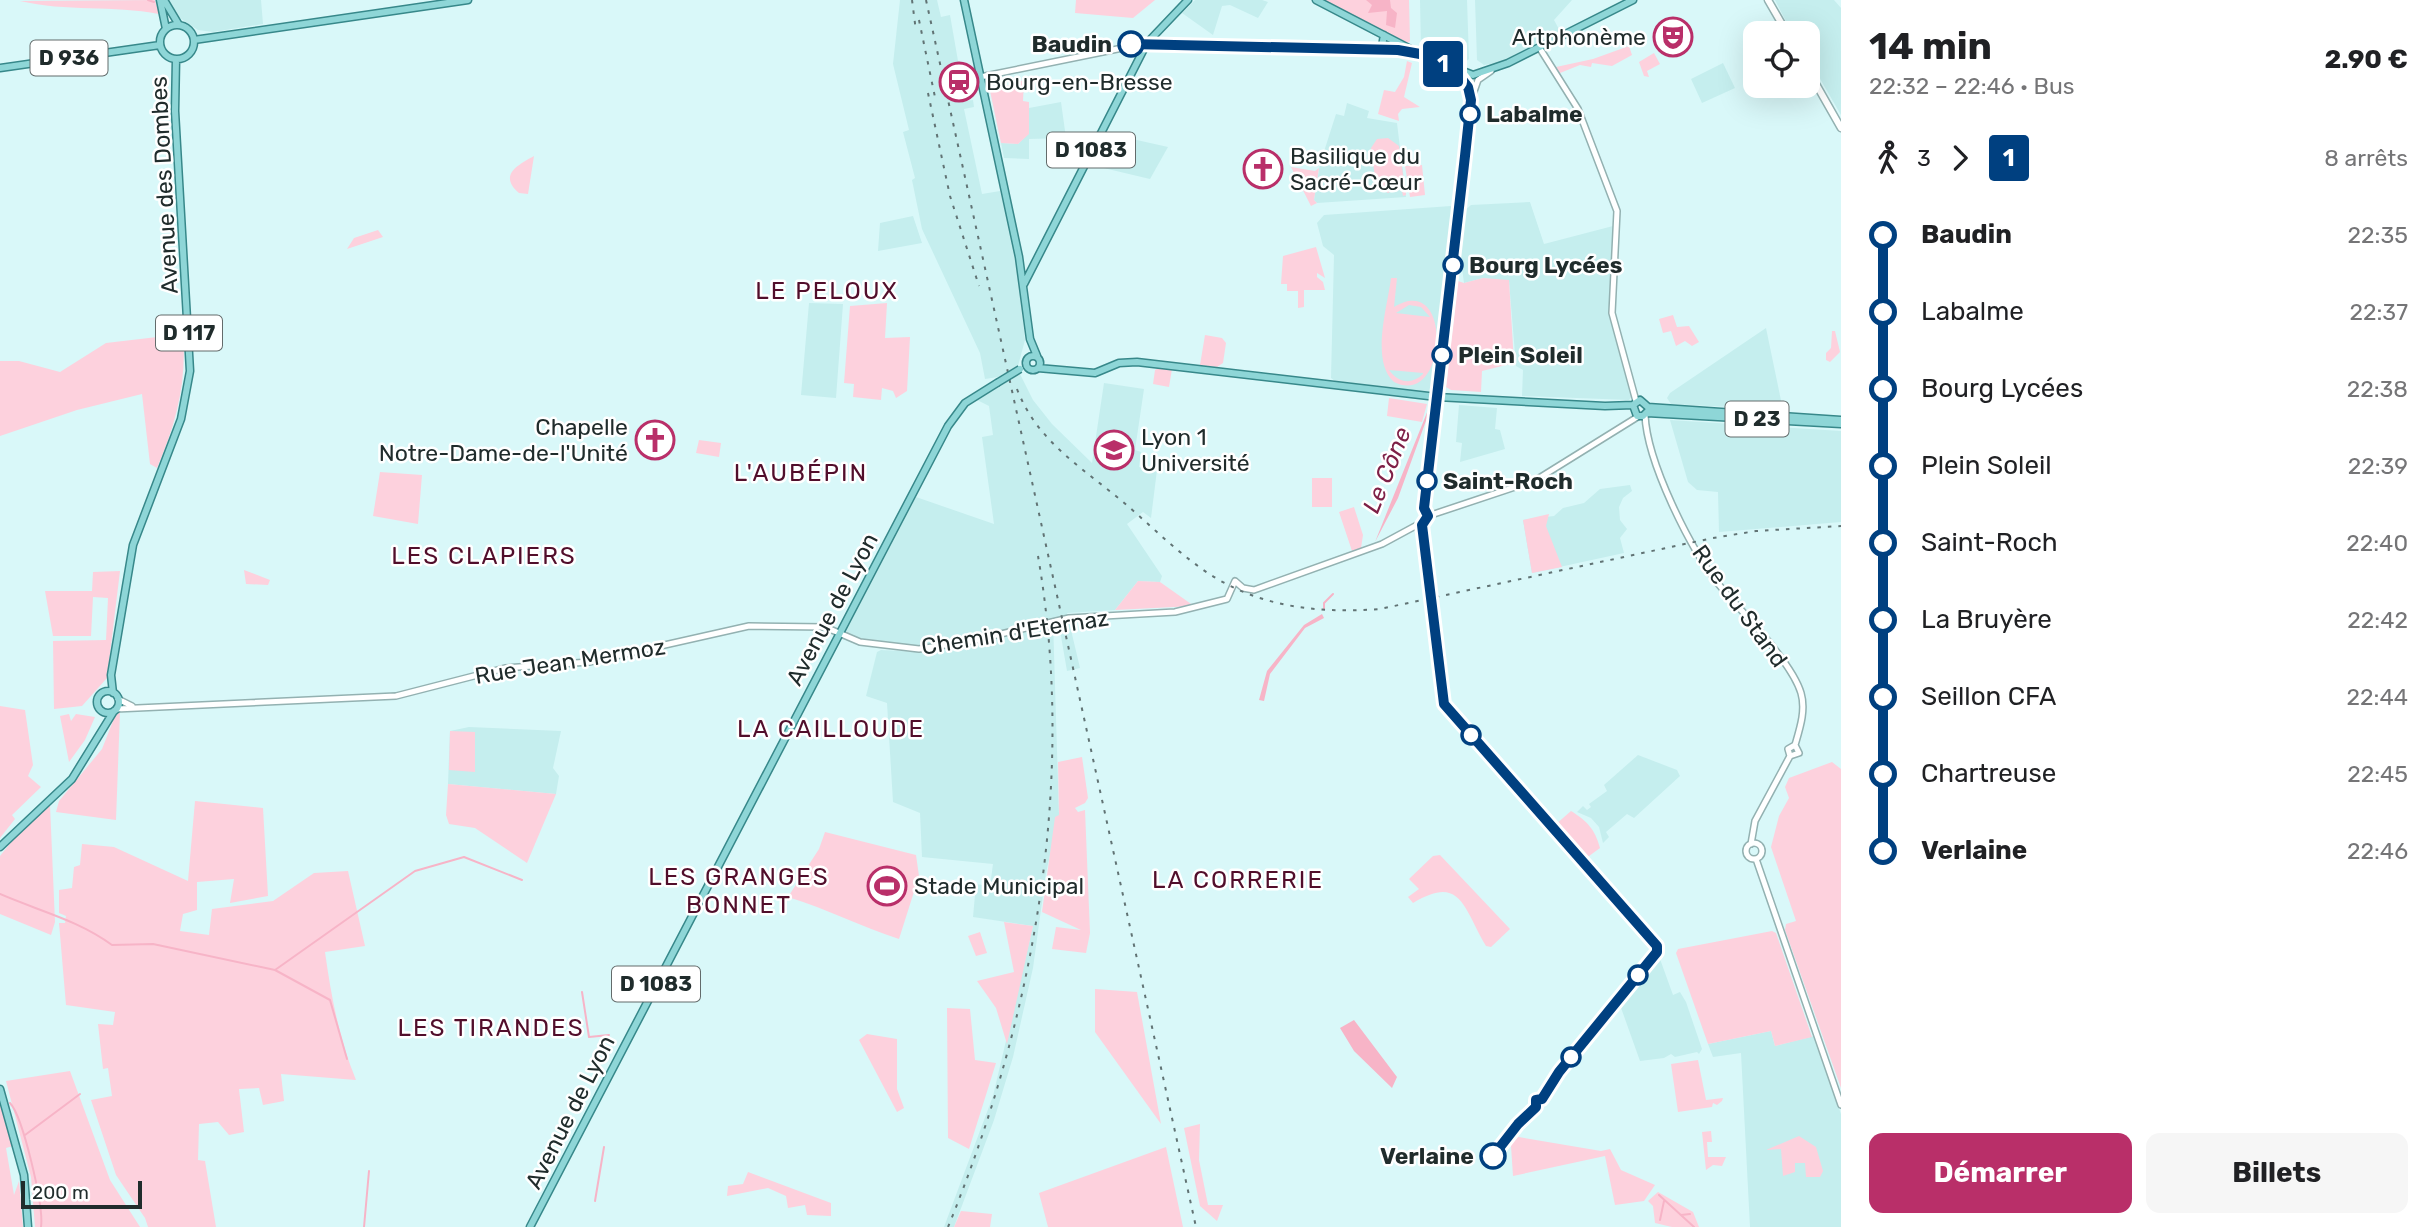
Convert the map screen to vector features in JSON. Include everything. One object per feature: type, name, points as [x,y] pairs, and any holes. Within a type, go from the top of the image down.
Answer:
[{"type":"main road","points":[[162,0],[179,25],[191,32],[194,40],[188,55],[176,59],[167,56],[160,45],[166,29],[162,0]]},
{"type":"main road","points":[[194,40],[468,0]]},
{"type":"main road","points":[[964,0],[1020,261],[1030,339],[1038,357],[1045,364],[1060,369]]},
{"type":"main road","points":[[1147,43],[1188,0]]},
{"type":"main road","points":[[1316,0],[1420,54],[1472,75],[1491,71],[1633,0]]},
{"type":"main road","points":[[1768,0],[1780,21]]},
{"type":"main road","points":[[166,29],[179,25]]},
{"type":"main road","points":[[1353,49],[1380,48],[1384,35]]},
{"type":"main road","points":[[1147,43],[1353,49],[1420,54]]},
{"type":"main road","name":"D 1083","points":[[1023,286],[1033,260],[1147,43]]},
{"type":"main road","name":"D 936","points":[[0,68],[160,45]]},
{"type":"main road","name":"Avenue des Dombes","points":[[102,711],[97,703],[105,692],[111,675],[133,545],[181,419],[190,371],[176,123],[176,59]]},
{"type":"main road","points":[[1820,91],[1841,128]]},
{"type":"main road","points":[[1020,261],[1033,260]]},
{"type":"main road","name":"D 1083","points":[[1021,271],[1033,260]]},
{"type":"main road","points":[[1025,364],[1030,339]]},
{"type":"main road","points":[[1025,364],[1038,357]]},
{"type":"main road","points":[[1038,357],[1038,368]]},
{"type":"main road","points":[[1025,364],[1038,368],[1095,373],[1127,361],[1437,397],[1640,410]]},
{"type":"main road","name":"Avenue de Lyon","points":[[530,1227],[953,416],[965,403],[1025,364]]},
{"type":"main road","name":"D 23","points":[[1640,410],[1841,422]]},
{"type":"main road","name":"Avenue des Dombes","points":[[111,675],[115,710]]},
{"type":"main road","points":[[105,692],[115,696]]},
{"type":"main road","points":[[103,729],[102,711],[115,710]]},
{"type":"main road","points":[[0,847],[30,815],[72,779],[115,710]]},
{"type":"main road","points":[[0,1089],[24,1175],[28,1227]]},
{"type":"street","points":[[980,77],[1147,43]]},
{"type":"street","name":"Rue du Stand","points":[[1539,47],[1578,109],[1618,215],[1614,321],[1658,472],[1693,542],[1718,584],[1758,629],[1799,688],[1803,711],[1795,745],[1788,748],[1790,755],[1758,817],[1751,844]]},
{"type":"street","points":[[1454,69],[1466,83],[1471,100]]},
{"type":"street","points":[[1491,71],[1478,80],[1471,100],[1426,514],[1536,480],[1628,422],[1640,410]]},
{"type":"street","name":"Chemin d'Eternaz","points":[[839,632],[844,637],[860,642],[919,649],[971,641],[1069,618],[1175,612],[1224,601],[1231,592],[1243,588],[1254,590],[1340,561],[1382,544],[1419,524],[1426,514]]},
{"type":"street","points":[[1231,592],[1235,581],[1243,588]]},
{"type":"street","name":"Rue Jean Mermoz","points":[[115,710],[132,706],[371,699],[422,690],[505,668],[589,662],[713,636],[741,627],[825,627],[839,632]]},
{"type":"street","name":"Rue Jean Mermoz","points":[[115,696],[132,706]]},
{"type":"street","points":[[1751,844],[1762,849],[1756,859],[1748,857],[1746,852],[1751,844]]},
{"type":"street","points":[[1756,859],[1841,1105]]},
{"type":"shaded area","points":[[155,0],[159,14],[20,1]]},
{"type":"shaded area","points":[[168,0],[261,0],[263,24],[213,32],[198,30],[177,16]]},
{"type":"shaded area","points":[[900,0],[937,0],[941,17],[950,15],[965,101],[973,100],[974,107],[964,109],[982,194],[1000,191],[1017,260],[1025,340],[1018,366],[998,377],[985,379],[980,353],[922,229],[912,180],[915,178],[903,132],[909,130],[893,64]]},
{"type":"shaded area","points":[[1076,0],[1155,0],[1133,18],[1075,13]]},
{"type":"shaded area","points":[[1195,0],[1268,2],[1258,18],[1230,5],[1222,6],[1213,35],[1182,13]]},
{"type":"shaded area","points":[[1324,0],[1409,0],[1410,41],[1408,43]]},
{"type":"shaded area","points":[[1366,0],[1390,0],[1391,8],[1397,13],[1395,28],[1386,25],[1387,11],[1368,13],[1372,5]]},
{"type":"shaded area","points":[[1420,0],[1467,0],[1469,59],[1463,64],[1421,49]]},
{"type":"shaded area","points":[[1475,0],[1572,0],[1554,20],[1561,33],[1503,62],[1484,65],[1477,60]]},
{"type":"shaded area","points":[[1775,0],[1834,0],[1841,8],[1841,115],[1820,79],[1820,21],[1786,21]]},
{"type":"shaded area","points":[[1629,46],[1632,55],[1612,66],[1592,63],[1591,67],[1580,65],[1560,73],[1556,67],[1593,59]]},
{"type":"shaded area","points":[[1654,53],[1660,64],[1647,71],[1649,77],[1644,76],[1639,62]]},
{"type":"shaded area","points":[[1407,61],[1412,63],[1404,97],[1420,107],[1402,109],[1398,114],[1399,121],[1378,114],[1384,90],[1395,92],[1404,77]]},
{"type":"shaded area","points":[[1723,63],[1735,88],[1702,103],[1691,79]]},
{"type":"shaded area","points":[[1024,80],[1023,101],[1029,102],[1029,134],[1018,144],[1001,143],[990,91]]},
{"type":"shaded area","points":[[1061,102],[1066,138],[1029,139],[1029,159],[1004,158],[1001,143],[1018,144],[1028,134],[1029,108]]},
{"type":"shaded area","points":[[1347,103],[1369,111],[1367,118],[1397,123],[1406,197],[1317,203],[1314,200],[1320,164],[1336,114],[1344,116]]},
{"type":"shaded area","points":[[1119,136],[1168,147],[1150,179],[1091,165],[1104,138],[1116,143]]},
{"type":"shaded area","points":[[1388,138],[1399,146],[1406,195],[1403,196],[1401,186],[1388,193],[1376,185],[1371,148],[1377,139]]},
{"type":"shaded area","points":[[534,156],[528,194],[519,193],[513,187],[510,176],[517,167]]},
{"type":"shaded area","points":[[1422,165],[1425,195],[1410,197],[1405,166]]},
{"type":"shaded area","points":[[1291,167],[1315,171],[1319,168],[1314,200],[1317,203],[1311,206]]},
{"type":"shaded area","points":[[1530,202],[1544,244],[1613,226],[1611,322],[1633,395],[1629,400],[1522,396],[1523,370],[1516,366],[1509,281],[1483,278],[1464,283],[1460,253],[1464,211],[1471,205]]},
{"type":"shaded area","points":[[1451,206],[1454,209],[1433,389],[1429,392],[1335,381],[1331,378],[1334,255],[1323,246],[1317,223],[1324,215]]},
{"type":"shaded area","points":[[913,216],[922,243],[878,251],[880,223]]},
{"type":"shaded area","points":[[378,230],[383,237],[347,249],[354,238]]},
{"type":"shaded area","points":[[1316,247],[1325,278],[1317,273],[1317,277],[1323,282],[1325,290],[1304,290],[1304,307],[1298,308],[1298,291],[1287,291],[1287,284],[1281,284],[1283,256]]},
{"type":"shaded area","points":[[1391,278],[1397,278],[1394,307],[1413,301],[1427,307],[1435,322],[1437,341],[1434,360],[1425,376],[1412,385],[1394,382],[1383,361],[1382,332]],"holes":[[[1409,305],[1421,307],[1430,317],[1396,313]],[[1389,370],[1423,373],[1423,374],[1414,380],[1405,381]]]},
{"type":"shaded area","points":[[1483,278],[1509,280],[1514,363],[1482,371],[1481,392],[1451,390],[1446,387],[1458,281],[1464,283]]},
{"type":"shaded area","points":[[809,303],[843,304],[836,398],[801,395]]},
{"type":"shaded area","points":[[887,303],[885,338],[910,337],[907,391],[896,398],[893,391],[882,388],[881,400],[853,397],[854,384],[844,383],[850,306]]},
{"type":"shaded area","points":[[1673,315],[1677,327],[1689,326],[1699,342],[1692,346],[1685,341],[1676,346],[1671,331],[1663,333],[1659,319]]},
{"type":"shaded area","points":[[1766,328],[1783,410],[1671,404],[1667,398],[1670,393]]},
{"type":"shaded area","points":[[1832,331],[1835,331],[1840,352],[1830,362],[1826,360],[1826,353],[1831,348]]},
{"type":"shaded area","points":[[183,334],[179,402],[157,468],[150,464],[142,394],[77,410],[0,436],[0,361],[19,361],[60,372],[106,343]]},
{"type":"shaded area","points":[[1205,335],[1222,338],[1226,343],[1223,363],[1217,367],[1200,365]]},
{"type":"shaded area","points":[[1172,369],[1169,387],[1153,384],[1155,370]]},
{"type":"shaded area","points":[[1020,374],[1033,400],[1052,424],[1092,463],[1104,383],[1144,389],[1135,450],[1141,452],[1139,467],[1157,470],[1151,518],[1143,512],[1127,524],[1162,576],[1160,582],[1138,581],[1115,610],[1067,613],[1080,668],[1067,671],[1058,619],[1053,620],[1059,815],[1046,873],[1033,968],[1013,1057],[994,1120],[954,1227],[944,1227],[993,1096],[1033,926],[973,917],[976,884],[990,886],[993,864],[922,857],[920,813],[893,802],[887,703],[866,696],[877,652],[881,650],[921,652],[973,645],[1044,627],[1045,621],[973,638],[919,646],[868,641],[851,637],[846,631],[916,497],[994,524],[982,437],[993,435],[989,406],[977,400]]},
{"type":"shaded area","points":[[1389,398],[1427,404],[1422,422],[1387,416]]},
{"type":"shaded area","points":[[1459,405],[1497,408],[1495,429],[1500,430],[1505,449],[1460,462],[1462,443],[1456,442]]},
{"type":"shaded area","points":[[1428,410],[1398,498],[1375,542]]},
{"type":"shaded area","points":[[1670,420],[1841,431],[1841,522],[1719,532],[1718,492],[1697,490],[1688,482]]},
{"type":"shaded area","points":[[699,440],[721,443],[719,457],[696,453]]},
{"type":"shaded area","points":[[380,472],[422,475],[418,524],[373,516]]},
{"type":"shaded area","points":[[1312,478],[1332,478],[1332,507],[1312,507]]},
{"type":"shaded area","points":[[1630,485],[1632,491],[1623,498],[1619,507],[1620,520],[1627,529],[1620,538],[1624,553],[1532,573],[1523,520],[1554,516],[1563,508],[1584,503],[1600,489]]},
{"type":"shaded area","points":[[1354,507],[1363,535],[1361,548],[1352,551],[1339,512]]},
{"type":"shaded area","points":[[1549,514],[1546,526],[1562,567],[1532,573],[1523,520]]},
{"type":"shaded area","points":[[244,570],[270,580],[268,585],[246,584]]},
{"type":"shaded area","points":[[120,571],[107,678],[82,706],[54,709],[53,641],[106,640],[108,598],[93,597],[91,636],[53,636],[45,591],[92,591],[93,572]]},
{"type":"shaded area","points":[[1138,581],[1160,582],[1194,606],[1115,610]]},
{"type":"shaded area","points":[[1322,614],[1324,618],[1305,628],[1270,674],[1264,701],[1259,700],[1267,671],[1304,625]]},
{"type":"shaded area","points":[[0,706],[25,710],[33,765],[28,776],[41,787],[12,815],[15,819],[0,838]]},
{"type":"shaded area","points":[[120,712],[116,820],[56,812],[59,801],[102,749],[115,716]]},
{"type":"shaded area","points":[[69,714],[71,721],[76,714],[95,717],[85,740],[69,762],[60,716]]},
{"type":"shaded area","points":[[469,727],[561,731],[553,768],[559,776],[556,794],[448,784],[450,731]]},
{"type":"shaded area","points":[[450,731],[475,732],[475,772],[449,770]]},
{"type":"shaded area","points":[[1638,755],[1677,770],[1680,776],[1634,818],[1627,814],[1606,832],[1609,837],[1603,843],[1599,827],[1591,818],[1577,812],[1583,806],[1587,810],[1591,807],[1589,804],[1607,791],[1604,785]]},
{"type":"shaded area","points":[[1082,757],[1088,798],[1085,803],[1075,808],[1078,812],[1085,810],[1090,933],[1086,953],[1052,949],[1056,927],[1081,930],[1042,912],[1055,817],[1059,815],[1058,762]]},
{"type":"shaded area","points":[[1832,762],[1841,769],[1841,1088],[1785,930],[1786,924],[1796,921],[1771,847],[1779,816],[1789,798],[1785,787],[1789,778]]},
{"type":"shaded area","points":[[448,784],[556,794],[527,863],[475,828],[449,824],[446,815]]},
{"type":"shaded area","points":[[195,801],[263,808],[268,896],[230,903],[234,879],[197,882],[197,910],[183,914],[180,931],[209,935],[212,909],[273,901],[314,873],[348,871],[365,946],[325,952],[336,1017],[356,1080],[281,1074],[284,1101],[263,1105],[259,1088],[239,1089],[244,1132],[229,1135],[218,1122],[199,1124],[198,1160],[205,1161],[216,1227],[148,1227],[145,1218],[116,1175],[91,1100],[112,1096],[108,1068],[103,1069],[98,1024],[113,1025],[115,1012],[66,1005],[59,923],[65,923],[66,916],[59,913],[59,890],[72,888],[74,867],[80,865],[82,844],[114,847],[188,881]]},
{"type":"shaded area","points":[[50,805],[55,922],[51,935],[0,914],[0,856],[20,831]]},
{"type":"shaded area","points":[[1571,811],[1590,826],[1600,848],[1585,859],[1555,825]]},
{"type":"shaded area","points":[[825,832],[916,855],[919,876],[899,939],[788,897],[819,849]]},
{"type":"shaded area","points":[[1440,855],[1510,929],[1491,947],[1486,946],[1459,899],[1451,894],[1441,892],[1413,903],[1408,897],[1419,889],[1409,879],[1433,856]]},
{"type":"shaded area","points":[[1004,922],[1033,926],[1007,1044],[996,1008],[977,981],[1014,972]]},
{"type":"shaded area","points":[[1772,931],[1776,933],[1812,1037],[1775,1046],[1771,1031],[1708,1044],[1676,953],[1678,949]]},
{"type":"shaded area","points":[[980,932],[987,953],[976,956],[968,936]]},
{"type":"shaded area","points":[[1660,959],[1673,995],[1680,992],[1686,1002],[1702,1049],[1699,1054],[1697,1052],[1675,1057],[1671,1054],[1664,1058],[1640,1061],[1620,1005]]},
{"type":"shaded area","points":[[1095,989],[1137,992],[1161,1124],[1095,1032]]},
{"type":"shaded area","points":[[947,1008],[970,1009],[975,1060],[996,1063],[969,1149],[948,1138]]},
{"type":"shaded area","points":[[1354,1020],[1397,1077],[1392,1088],[1354,1051],[1340,1028]]},
{"type":"shaded area","points":[[1771,1031],[1775,1046],[1814,1036],[1841,1114],[1841,1227],[1750,1227],[1741,1053],[1713,1057],[1708,1044]]},
{"type":"shaded area","points":[[867,1034],[897,1039],[897,1089],[904,1108],[897,1112],[859,1040]]},
{"type":"shaded area","points":[[1698,1060],[1706,1100],[1723,1098],[1722,1101],[1717,1105],[1713,1103],[1712,1107],[1678,1112],[1671,1064]]},
{"type":"shaded area","points":[[70,1071],[110,1180],[140,1227],[35,1227],[31,1177],[6,1081]]},
{"type":"shaded area","points":[[0,1104],[13,1146],[6,1148],[14,1195],[19,1181],[23,1227],[0,1227]]},
{"type":"shaded area","points":[[1200,1124],[1199,1160],[1208,1205],[1223,1205],[1217,1221],[1200,1206],[1184,1128]]},
{"type":"shaded area","points":[[1711,1131],[1712,1142],[1707,1142],[1708,1157],[1726,1157],[1722,1166],[1713,1165],[1706,1170],[1702,1132]]},
{"type":"shaded area","points":[[1513,1136],[1601,1151],[1610,1149],[1621,1170],[1655,1185],[1644,1201],[1615,1205],[1605,1156],[1513,1176]]},
{"type":"shaded area","points":[[1799,1136],[1816,1147],[1823,1171],[1820,1177],[1806,1177],[1805,1163],[1795,1163],[1795,1172],[1783,1176],[1781,1149],[1766,1150]]},
{"type":"shaded area","points":[[1166,1147],[1183,1227],[1048,1227],[1039,1193]]},
{"type":"shaded area","points":[[748,1172],[831,1203],[831,1216],[807,1215],[805,1205],[788,1208],[786,1196],[768,1188],[727,1196],[728,1186],[743,1184]]},
{"type":"shaded area","points":[[1658,1192],[1693,1212],[1699,1227],[1672,1227],[1655,1223],[1653,1206],[1648,1201]]},
{"type":"shaded area","points":[[961,1211],[992,1214],[990,1227],[954,1227]]},
{"type":"waterway","points":[[148,0],[154,2]]},
{"type":"waterway","name":"Le Cône","points":[[1324,609],[1324,603],[1333,594]]},
{"type":"waterway","points":[[0,894],[72,922],[112,945],[153,944],[275,970],[415,871],[464,857],[522,880]]},
{"type":"waterway","points":[[275,970],[330,1000],[347,1059]]},
{"type":"waterway","points":[[582,992],[589,1037],[609,1035]]},
{"type":"waterway","points":[[25,1135],[80,1094]]},
{"type":"waterway","points":[[10,1103],[21,1125],[32,1162],[41,1227]]},
{"type":"waterway","points":[[595,1201],[604,1147]]},
{"type":"waterway","points":[[364,1227],[369,1171]]},
{"type":"waterway","points":[[1659,1195],[1694,1227]]},
{"type":"waterway","points":[[1660,1220],[1664,1201]]},
{"type":"waterway","points":[[1681,1215],[1690,1214]]},
{"type":"railway","points":[[912,0],[916,31]]},
{"type":"railway","points":[[926,0],[1196,1227]]},
{"type":"railway","points":[[919,20],[936,102]]},
{"type":"railway","points":[[928,93],[950,196],[979,286]]},
{"type":"railway","points":[[1017,389],[1035,422],[1060,450],[1194,563],[1215,578],[1259,598],[1306,608],[1380,609],[1713,538],[1756,531],[1841,526]]},
{"type":"railway","points":[[948,1227],[978,1147],[1004,1065],[1025,982],[1040,897],[1049,812],[1052,727],[1049,641],[1038,556]]},
{"type":"bus line","name":"1","points":[[1131,44],[1410,51],[1454,69],[1468,87],[1471,100],[1424,508],[1428,516],[1422,525],[1433,597],[1442,699],[1657,946],[1657,952],[1559,1072],[1542,1099],[1536,1100],[1536,1107],[1518,1124],[1493,1156]]},
{"type":"place","name":"Artphonème","points":[[1673,37]]},
{"type":"place","name":"Baudin","points":[[1131,44]]},
{"type":"place","name":"Bourg-en-Bresse","points":[[959,82]]},
{"type":"place","name":"Labalme","points":[[1470,114]]},
{"type":"place","name":"Basilique du Sacré-Cœur","points":[[1263,169]]},
{"type":"place","name":"Bourg Lycées","points":[[1453,265]]},
{"type":"place","name":"Plein Soleil","points":[[1442,355]]},
{"type":"place","name":"Chapelle Notre-Dame-de-l'Unité","points":[[655,440]]},
{"type":"place","name":"Lyon 1 Université","points":[[1114,450]]},
{"type":"place","name":"Saint-Roch","points":[[1427,481]]},
{"type":"place","name":"Stade Municipal","points":[[887,886]]},
{"type":"place","name":"Verlaine","points":[[1493,1156]]},
{"type":"district","name":"LE PELOUX","points":[[827,291]]},
{"type":"district","name":"L'AUBÉPIN","points":[[801,473]]},
{"type":"district","name":"LES CLAPIERS","points":[[484,556]]},
{"type":"district","name":"LA CAILLOUDE","points":[[831,729]]},
{"type":"district","name":"LA CORRERIE","points":[[1238,880]]},
{"type":"district","name":"LES GRANGES BONNET","points":[[739,891]]},
{"type":"district","name":"LES TIRANDES","points":[[491,1028]]}]
